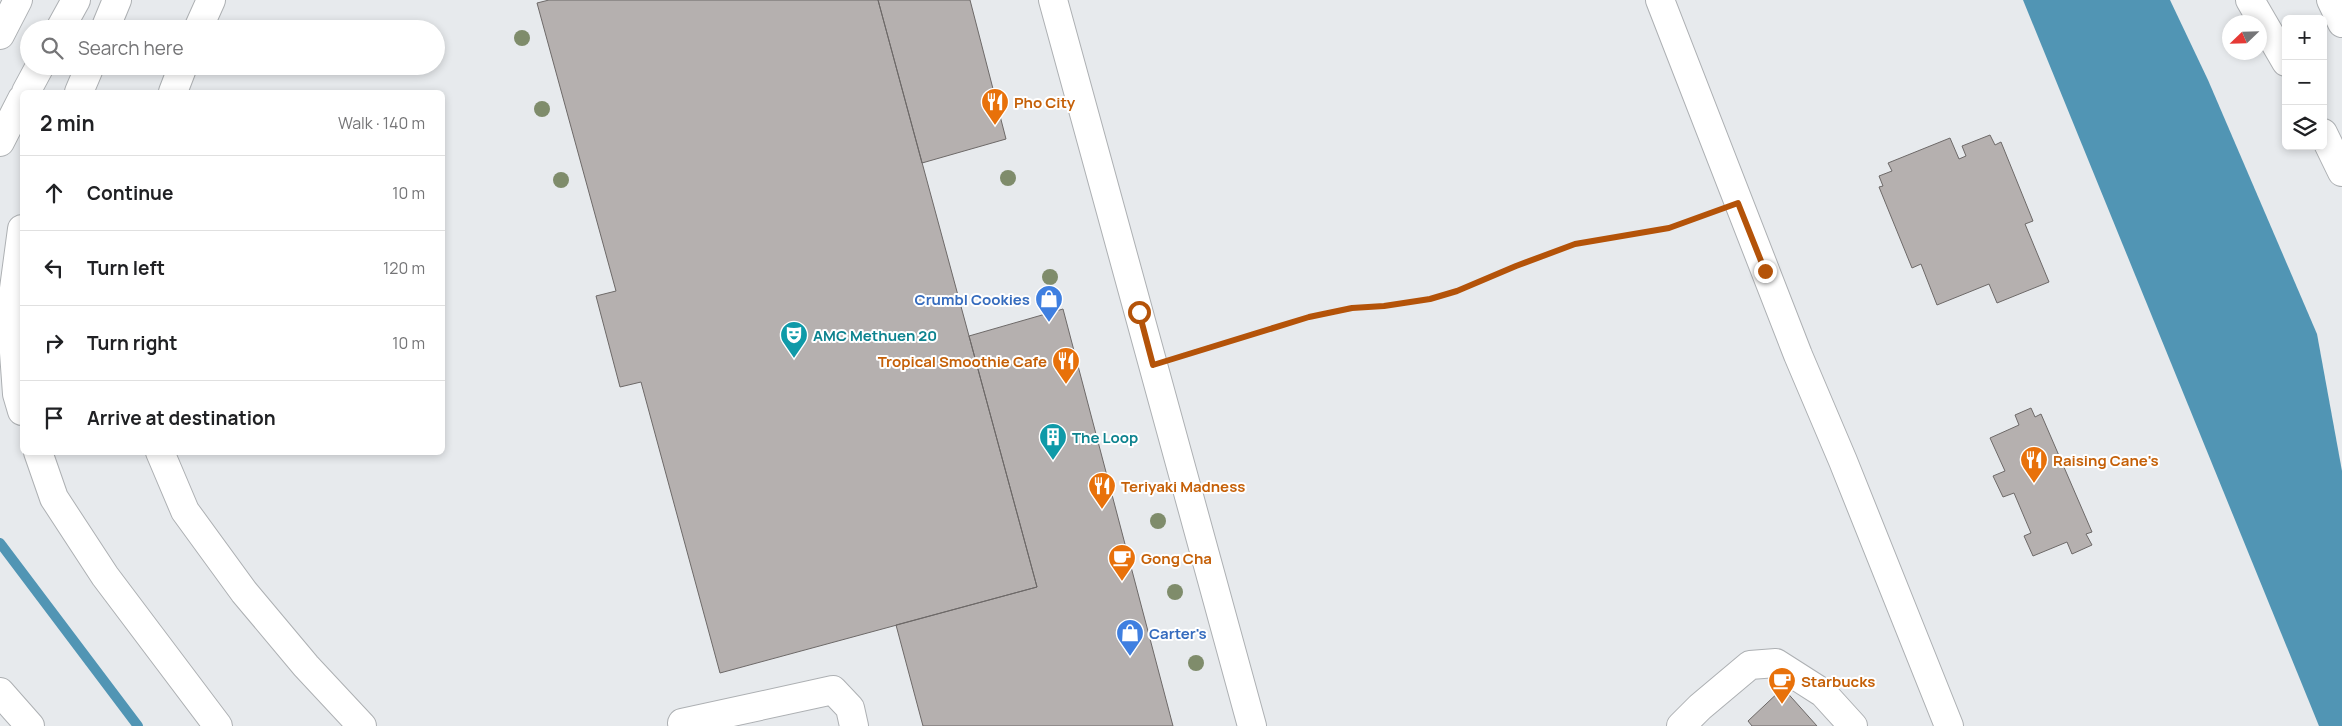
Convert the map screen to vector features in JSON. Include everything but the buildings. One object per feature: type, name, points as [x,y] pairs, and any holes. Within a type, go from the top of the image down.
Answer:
[{"type":"main road","points":[[0,35],[18,0]]},
{"type":"main road","points":[[65,20],[76,0]]},
{"type":"main road","points":[[109,20],[117,0]]},
{"type":"main road","points":[[202,20],[211,0]]},
{"type":"main road","points":[[1053,0],[1252,726]]},
{"type":"main road","points":[[1660,0],[1798,355],[1949,726]]},
{"type":"main road","points":[[2250,0],[2285,60]]},
{"type":"main road","points":[[2331,0],[2342,23]]},
{"type":"main road","points":[[27,90],[35,75]]},
{"type":"main road","points":[[80,90],[86,75]]},
{"type":"main road","points":[[174,90],[180,75]]},
{"type":"main road","points":[[0,142],[20,103]]},
{"type":"main road","points":[[2327,141],[2342,172]]},
{"type":"main road","points":[[20,245],[12,311],[17,394],[20,404]]},
{"type":"main road","points":[[39,455],[54,498],[105,576],[218,726]]},
{"type":"main road","points":[[161,455],[185,512],[244,592],[306,666],[362,726]]},
{"type":"main road","points":[[1681,726],[1750,665],[1776,663],[1823,693],[1853,726]]},
{"type":"main road","points":[[682,723],[833,690],[850,708],[854,726]]},
{"type":"main road","points":[[0,692],[30,726]]},
{"type":"path","points":[[1153,365],[1309,317],[1352,308],[1384,306],[1430,299],[1457,291],[1575,244],[1669,228],[1738,203]]},
{"type":"water","points":[[2023,0],[2170,0],[2208,80],[2317,334],[2342,471],[2342,726],[2319,726]]},
{"type":"waterway","points":[[0,543],[138,726]]},
{"type":"place","name":"Pho City","points":[[995,126]]},
{"type":"place","name":"Crumbl Cookies","points":[[1049,323]]},
{"type":"place","name":"AMC Methuen 20","points":[[794,359]]},
{"type":"place","name":"Tropical Smoothie Cafe","points":[[1066,385]]},
{"type":"place","name":"The Loop","points":[[1053,461]]},
{"type":"place","name":"Raising Cane's","points":[[2034,484]]},
{"type":"place","name":"Teriyaki Madness","points":[[1102,510]]},
{"type":"place","name":"Gong Cha","points":[[1122,582]]},
{"type":"place","name":"Carter's","points":[[1130,657]]},
{"type":"place","name":"Starbucks","points":[[1782,705]]},
{"type":"route","points":[[1139,312],[1153,365],[1309,317],[1352,308],[1384,306],[1430,299],[1457,291],[1575,244],[1669,228],[1738,203],[1765,271]]}]
